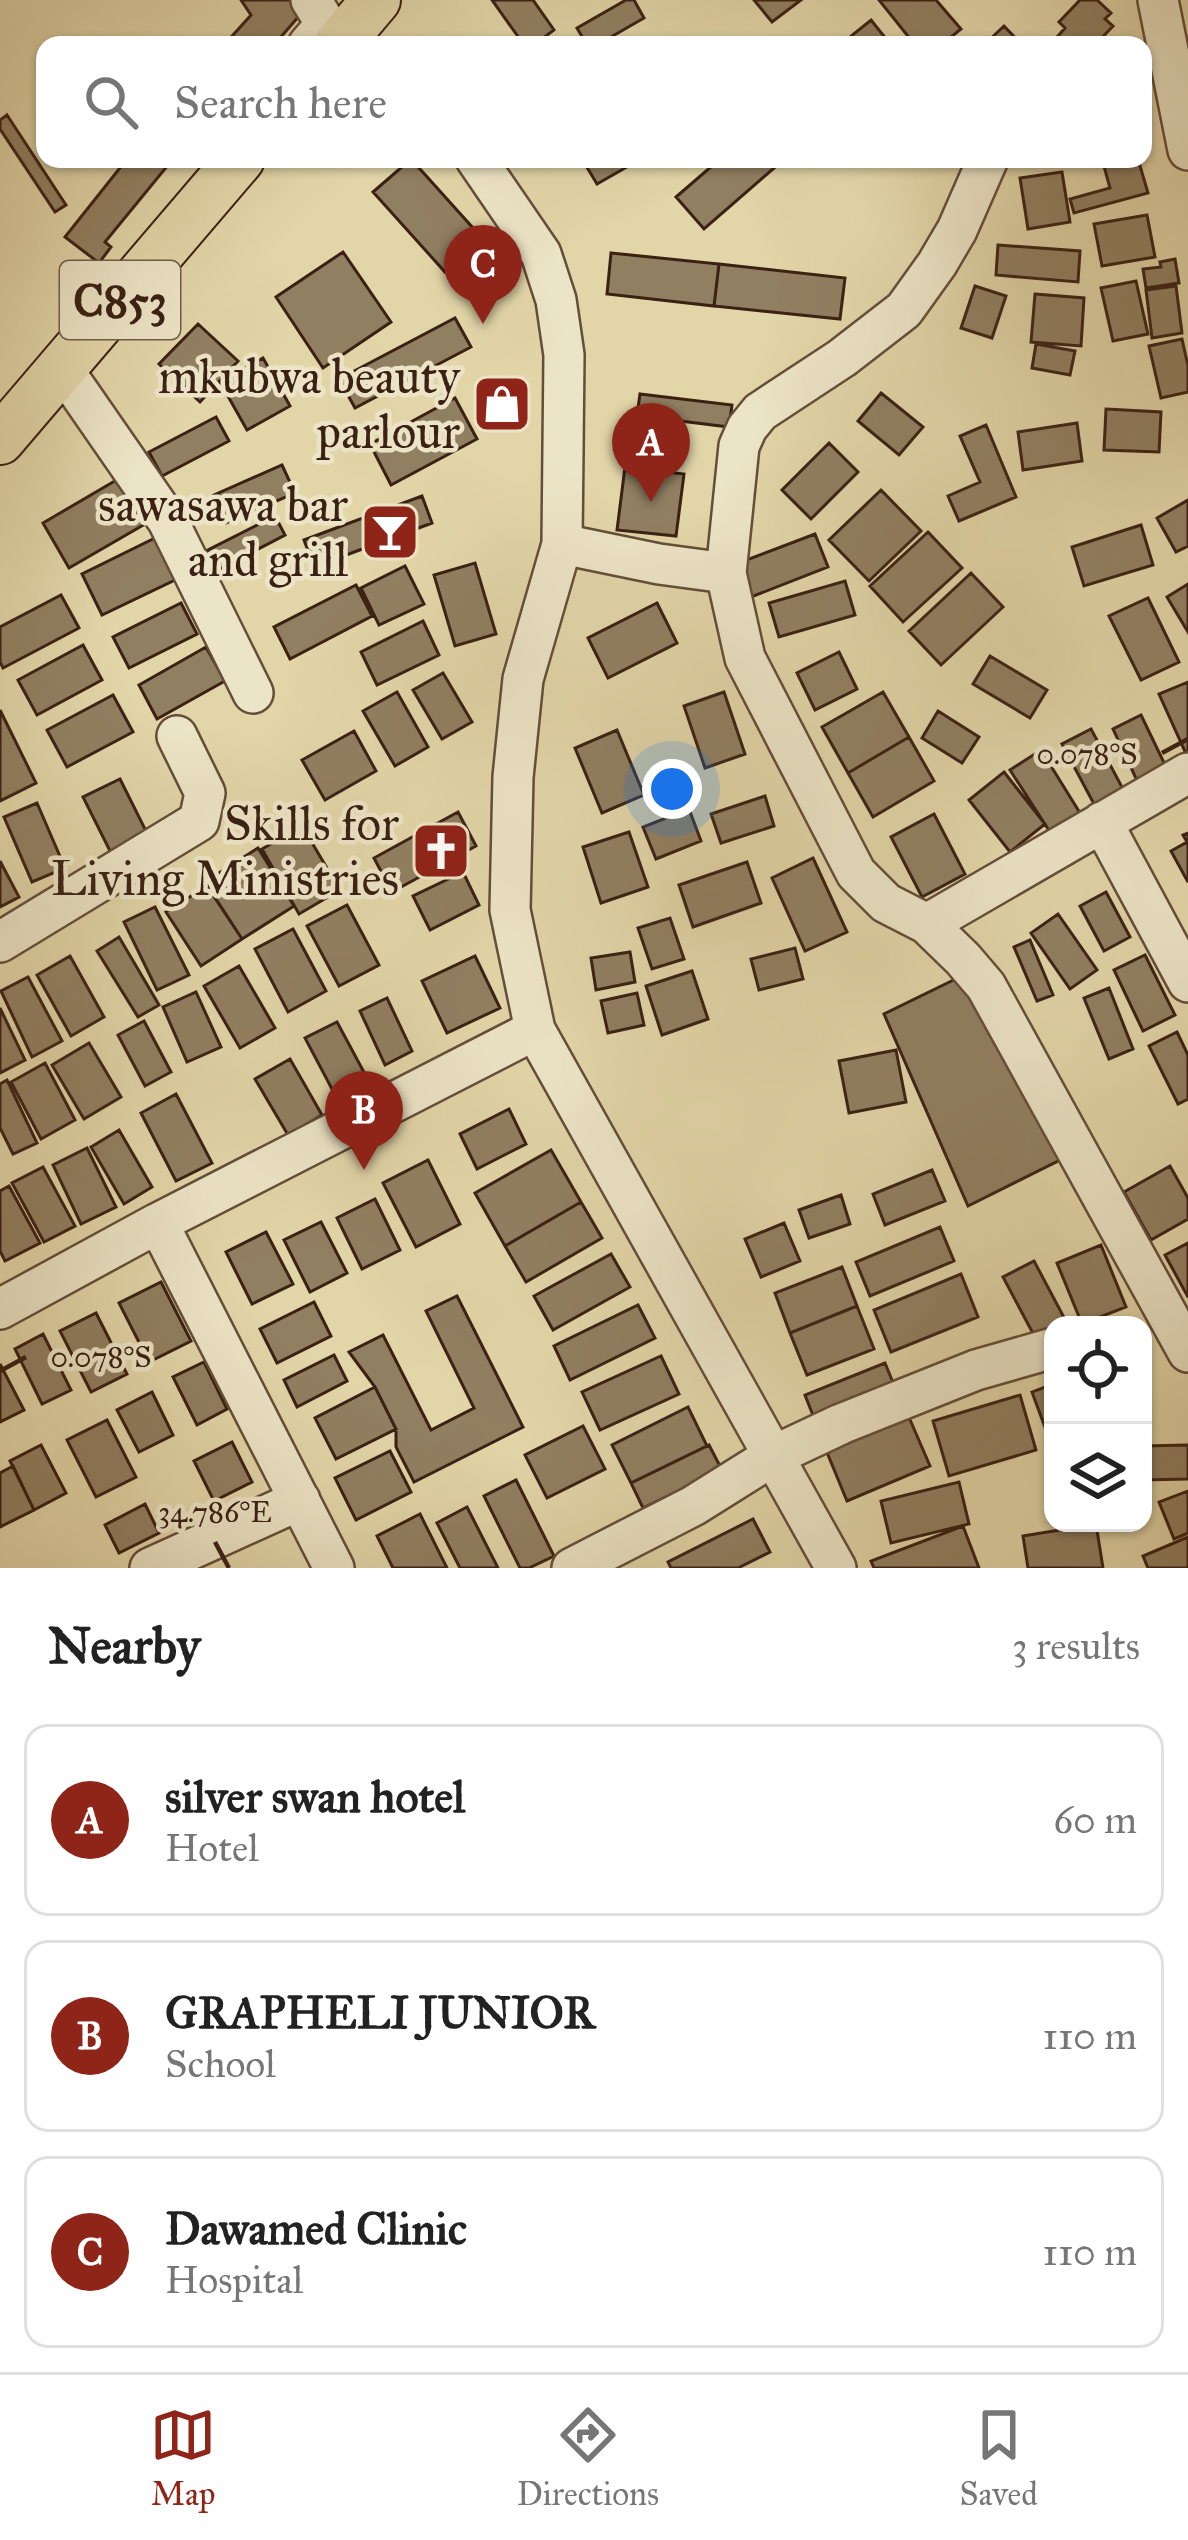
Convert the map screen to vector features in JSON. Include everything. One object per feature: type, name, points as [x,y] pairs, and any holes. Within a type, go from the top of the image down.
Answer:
[{"type":"main road","name":"C853","points":[[0,440],[232,168]]},
{"type":"street","points":[[311,0],[326,24],[348,30]]},
{"type":"street","points":[[1158,0],[1156,70],[1188,151]]},
{"type":"street","points":[[102,289],[204,168]]},
{"type":"street","points":[[482,168],[541,254],[556,300],[564,355],[562,544],[523,679],[513,776],[510,910],[535,1030],[836,1568]]},
{"type":"street","points":[[984,168],[938,264],[904,310],[760,412],[747,428],[739,446],[726,573],[745,658],[856,873],[886,903],[927,924],[986,986],[1170,1344]]},
{"type":"street","points":[[62,368],[168,520],[253,694]]},
{"type":"street","points":[[562,544],[726,573]]},
{"type":"street","points":[[0,942],[199,821],[205,793],[177,736]]},
{"type":"street","points":[[927,924],[1188,773]]},
{"type":"street","points":[[1102,822],[1188,982]]},
{"type":"street","points":[[1,1307],[535,1030]]},
{"type":"street","points":[[158,1223],[334,1568]]},
{"type":"street","points":[[572,1568],[693,1506],[773,1456],[841,1424],[976,1370],[1044,1351]]},
{"type":"street","points":[[150,1568],[299,1500]]},
{"type":"building","points":[[241,0],[290,0],[299,16],[282,36],[232,36],[251,15]]},
{"type":"building","points":[[492,0],[533,0],[554,30],[546,36],[518,36]]},
{"type":"building","points":[[626,0],[634,0],[644,18],[613,36],[582,36],[577,28]]},
{"type":"building","points":[[754,0],[801,0],[772,22]]},
{"type":"building","points":[[879,0],[936,0],[961,29],[952,36],[908,36]]},
{"type":"building","points":[[1080,0],[1097,0],[1111,13],[1105,19],[1113,26],[1104,36],[1058,36],[1065,28],[1059,22]]},
{"type":"building","points":[[871,20],[884,36],[851,36]]},
{"type":"building","points":[[1004,26],[1013,36],[993,36]]},
{"type":"building","points":[[7,115],[36,159],[36,168],[42,168],[66,205],[55,212],[0,129],[0,120]]},
{"type":"building","points":[[120,168],[166,168],[105,242],[111,247],[99,263],[65,237]]},
{"type":"building","points":[[401,168],[419,168],[482,238],[445,272],[373,192]]},
{"type":"building","points":[[587,168],[625,168],[597,184]]},
{"type":"building","points":[[710,168],[774,168],[704,229],[676,197]]},
{"type":"building","points":[[1104,168],[1141,168],[1148,193],[1074,213],[1070,199],[1110,188]]},
{"type":"building","points":[[1062,172],[1070,222],[1028,229],[1020,178]]},
{"type":"building","points":[[1147,215],[1155,257],[1102,266],[1094,224]]},
{"type":"building","points":[[998,245],[1080,251],[1078,282],[996,275]]},
{"type":"building","points":[[343,252],[391,322],[323,368],[276,297]]},
{"type":"building","points":[[611,253],[719,264],[714,306],[607,294]]},
{"type":"building","points":[[1175,259],[1179,283],[1146,288],[1143,269]]},
{"type":"building","points":[[719,264],[845,278],[840,319],[714,306]]},
{"type":"building","points":[[1136,281],[1148,334],[1113,341],[1101,288]]},
{"type":"building","points":[[975,286],[1006,296],[992,338],[961,328]]},
{"type":"building","points":[[1176,286],[1182,333],[1152,338],[1146,290]]},
{"type":"building","points":[[1035,294],[1084,298],[1081,346],[1031,342]]},
{"type":"building","points":[[455,318],[471,347],[355,408],[339,379]]},
{"type":"building","points":[[198,324],[238,361],[200,402],[159,364]]},
{"type":"building","points":[[1182,339],[1188,392],[1161,398],[1149,346]]},
{"type":"building","points":[[1036,344],[1075,351],[1070,375],[1032,368]]},
{"type":"building","points":[[263,358],[290,406],[247,430],[220,382]]},
{"type":"building","points":[[881,393],[923,427],[899,455],[858,421]]},
{"type":"building","points":[[640,394],[732,405],[729,427],[672,420],[667,456],[632,451]]},
{"type":"building","points":[[455,398],[477,439],[391,485],[370,444]]},
{"type":"building","points":[[1106,409],[1161,412],[1159,452],[1104,450]]},
{"type":"building","points":[[216,417],[229,441],[162,476],[149,452]]},
{"type":"building","points":[[1077,423],[1082,461],[1023,470],[1018,432]]},
{"type":"building","points":[[986,425],[1016,497],[959,521],[948,496],[980,482],[960,436]]},
{"type":"building","points":[[829,443],[858,472],[811,519],[782,490]]},
{"type":"building","points":[[282,465],[295,493],[226,523],[214,495]]},
{"type":"building","points":[[625,467],[684,474],[676,536],[617,530]]},
{"type":"building","points":[[125,475],[152,520],[69,568],[43,523]]},
{"type":"building","points":[[881,490],[921,531],[869,581],[829,540]]},
{"type":"building","points":[[422,496],[432,523],[314,567],[304,540]]},
{"type":"building","points":[[1188,500],[1188,546],[1176,552],[1157,518]]},
{"type":"building","points":[[275,516],[285,535],[218,570],[208,550]]},
{"type":"building","points":[[1141,525],[1153,565],[1084,586],[1072,547]]},
{"type":"building","points":[[928,532],[962,568],[903,622],[870,586]]},
{"type":"building","points":[[815,534],[828,567],[746,599],[733,565]]},
{"type":"building","points":[[157,537],[177,579],[102,615],[82,574]]},
{"type":"building","points":[[475,563],[496,634],[455,646],[434,575]]},
{"type":"building","points":[[405,566],[424,604],[379,625],[361,588]]},
{"type":"building","points":[[971,573],[1003,607],[941,665],[909,631]]},
{"type":"building","points":[[845,581],[855,615],[779,637],[769,603]]},
{"type":"building","points":[[1188,584],[1188,632],[1167,597]]},
{"type":"building","points":[[356,585],[372,616],[290,659],[274,627]]},
{"type":"building","points":[[61,595],[79,628],[3,668],[0,627]]},
{"type":"building","points":[[1148,598],[1179,662],[1141,680],[1109,616]]},
{"type":"building","points":[[181,603],[197,634],[129,668],[113,637]]},
{"type":"building","points":[[657,603],[677,643],[608,678],[588,638]]},
{"type":"building","points":[[423,621],[439,655],[377,685],[361,652]]},
{"type":"building","points":[[83,645],[102,680],[37,715],[18,680]]},
{"type":"building","points":[[206,647],[225,681],[157,719],[139,685]]},
{"type":"building","points":[[839,652],[857,689],[815,710],[797,673]]},
{"type":"building","points":[[990,656],[1047,690],[1030,718],[973,684]]},
{"type":"building","points":[[443,673],[472,722],[442,739],[413,690]]},
{"type":"building","points":[[1188,682],[1188,755],[1187,756],[1159,694]]},
{"type":"building","points":[[397,692],[428,747],[395,766],[363,711]]},
{"type":"building","points":[[724,692],[745,754],[705,768],[684,706]]},
{"type":"building","points":[[883,692],[909,737],[848,773],[822,727]]},
{"type":"building","points":[[113,695],[133,732],[67,767],[47,730]]},
{"type":"building","points":[[0,710],[36,783],[0,801]]},
{"type":"building","points":[[938,711],[979,737],[962,763],[922,738]]},
{"type":"building","points":[[1141,715],[1168,771],[1139,785],[1113,729]]},
{"type":"building","points":[[1091,729],[1123,789],[1094,804],[1062,744]]},
{"type":"building","points":[[617,730],[644,795],[602,813],[575,748]]},
{"type":"building","points":[[354,731],[376,771],[325,800],[302,760]]},
{"type":"building","points":[[909,737],[934,781],[873,817],[848,773]]},
{"type":"building","points":[[1041,750],[1080,813],[1050,832],[1010,770]]},
{"type":"building","points":[[1004,772],[1045,824],[1010,852],[969,800]]},
{"type":"building","points":[[120,779],[148,835],[111,853],[83,797]]},
{"type":"building","points":[[765,796],[774,826],[721,843],[711,814]]},
{"type":"building","points":[[37,803],[65,868],[32,882],[4,817]]},
{"type":"building","points":[[689,809],[701,841],[656,859],[643,827]]},
{"type":"building","points":[[458,812],[476,846],[392,892],[374,858]]},
{"type":"building","points":[[934,814],[965,874],[922,897],[891,837]]},
{"type":"building","points":[[302,826],[340,890],[299,914],[262,849]]},
{"type":"building","points":[[629,832],[648,887],[601,903],[583,847]]},
{"type":"building","points":[[1188,833],[1188,882],[1171,851],[1187,842],[1183,835]]},
{"type":"building","points":[[258,848],[294,906],[242,939],[205,882]]},
{"type":"building","points":[[813,858],[847,932],[805,951],[772,878]]},
{"type":"building","points":[[0,861],[19,897],[0,907]]},
{"type":"building","points":[[747,862],[761,903],[693,927],[679,885]]},
{"type":"building","points":[[463,872],[479,905],[430,930],[413,896]]},
{"type":"building","points":[[207,886],[242,939],[201,966],[166,912]]},
{"type":"building","points":[[1106,892],[1130,937],[1104,951],[1080,906]]},
{"type":"building","points":[[347,905],[379,965],[339,986],[307,926]]},
{"type":"building","points":[[155,907],[189,975],[157,990],[124,922]]},
{"type":"building","points":[[1058,914],[1097,970],[1070,989],[1031,933]]},
{"type":"building","points":[[670,918],[684,959],[652,969],[638,928]]},
{"type":"building","points":[[293,929],[326,991],[288,1012],[255,949]]},
{"type":"building","points":[[119,937],[159,1005],[138,1017],[97,951]]},
{"type":"building","points":[[1030,940],[1053,995],[1037,1001],[1014,947]]},
{"type":"building","points":[[795,948],[803,979],[759,990],[751,959]]},
{"type":"building","points":[[630,952],[635,982],[596,990],[591,958]]},
{"type":"building","points":[[1145,955],[1175,1015],[1143,1031],[1114,970]]},
{"type":"building","points":[[70,956],[104,1017],[71,1036],[37,975]]},
{"type":"building","points":[[475,956],[500,1008],[447,1033],[422,981]]},
{"type":"building","points":[[239,966],[275,1028],[240,1048],[204,986]]},
{"type":"building","points":[[692,971],[708,1019],[662,1035],[646,986]]},
{"type":"building","points":[[968,973],[1060,1160],[968,1206],[884,1014]]},
{"type":"building","points":[[28,977],[62,1041],[32,1057],[1,991]]},
{"type":"building","points":[[1109,988],[1133,1049],[1109,1059],[1084,998]]},
{"type":"building","points":[[196,992],[221,1047],[187,1062],[163,1007]]},
{"type":"building","points":[[637,993],[644,1025],[608,1033],[601,1001]]},
{"type":"building","points":[[387,998],[412,1051],[385,1065],[360,1011]]},
{"type":"building","points":[[0,1008],[25,1060],[0,1073]]},
{"type":"building","points":[[144,1021],[171,1072],[145,1086],[118,1035]]},
{"type":"building","points":[[337,1022],[374,1091],[342,1108],[305,1038]]},
{"type":"building","points":[[1177,1032],[1188,1055],[1188,1099],[1178,1104],[1149,1046]]},
{"type":"building","points":[[89,1043],[121,1097],[84,1119],[52,1065]]},
{"type":"building","points":[[896,1050],[906,1102],[849,1113],[839,1061]]},
{"type":"building","points":[[290,1059],[322,1115],[288,1135],[255,1079]]},
{"type":"building","points":[[45,1063],[75,1120],[41,1139],[11,1082]]},
{"type":"building","points":[[7,1080],[37,1143],[13,1154],[0,1128],[0,1084]]},
{"type":"building","points":[[176,1094],[212,1163],[176,1181],[141,1113]]},
{"type":"building","points":[[509,1109],[526,1144],[477,1169],[460,1134]]},
{"type":"building","points":[[119,1130],[152,1187],[124,1204],[91,1147]]},
{"type":"building","points":[[87,1148],[116,1207],[81,1224],[53,1165]]},
{"type":"building","points":[[551,1150],[581,1202],[505,1246],[475,1193]]},
{"type":"building","points":[[428,1160],[460,1224],[416,1247],[383,1183]]},
{"type":"building","points":[[1170,1166],[1188,1198],[1188,1219],[1151,1240],[1124,1192]]},
{"type":"building","points":[[43,1167],[75,1226],[44,1242],[12,1183]]},
{"type":"building","points":[[932,1170],[945,1201],[885,1225],[873,1194]]},
{"type":"building","points":[[9,1186],[40,1243],[5,1261],[0,1251],[0,1191]]},
{"type":"building","points":[[841,1195],[850,1224],[809,1238],[799,1210]]},
{"type":"building","points":[[375,1199],[400,1250],[362,1269],[337,1218]]},
{"type":"building","points":[[581,1202],[602,1238],[526,1282],[505,1246]]},
{"type":"building","points":[[321,1222],[347,1273],[310,1292],[284,1240]]},
{"type":"building","points":[[784,1223],[800,1261],[761,1277],[745,1239]]},
{"type":"building","points":[[940,1227],[954,1261],[870,1296],[856,1262]]},
{"type":"building","points":[[266,1232],[293,1284],[252,1304],[226,1252]]},
{"type":"building","points":[[1188,1243],[1188,1297],[1165,1255]]},
{"type":"building","points":[[1101,1245],[1126,1307],[1103,1316],[1079,1316],[1057,1263]]},
{"type":"building","points":[[611,1254],[630,1287],[553,1330],[534,1296]]},
{"type":"building","points":[[1034,1261],[1063,1316],[1044,1316],[1044,1338],[1037,1341],[1003,1277]]},
{"type":"building","points":[[842,1267],[857,1306],[790,1333],[775,1293]]},
{"type":"building","points":[[961,1274],[978,1317],[891,1352],[874,1310]]},
{"type":"building","points":[[161,1282],[191,1341],[149,1362],[119,1303]]},
{"type":"building","points":[[457,1296],[523,1427],[414,1482],[375,1387],[349,1352],[383,1335],[431,1430],[474,1408],[426,1311]]},
{"type":"building","points":[[314,1302],[331,1336],[277,1363],[260,1329]]},
{"type":"building","points":[[638,1305],[655,1338],[570,1380],[554,1346]]},
{"type":"building","points":[[857,1306],[874,1349],[807,1375],[790,1333]]},
{"type":"building","points":[[96,1313],[127,1374],[91,1392],[60,1331]]},
{"type":"building","points":[[43,1334],[71,1390],[42,1404],[15,1349]]},
{"type":"building","points":[[334,1355],[347,1381],[297,1407],[284,1380]]},
{"type":"building","points":[[661,1356],[679,1394],[600,1430],[582,1392]]},
{"type":"building","points":[[204,1362],[227,1409],[197,1425],[173,1377]]},
{"type":"building","points":[[885,1363],[896,1390],[816,1423],[805,1395]]},
{"type":"building","points":[[0,1364],[24,1410],[0,1422]]},
{"type":"building","points":[[375,1387],[396,1429],[336,1459],[315,1418]]},
{"type":"building","points":[[1044,1387],[1044,1425],[1032,1392]]},
{"type":"building","points":[[152,1392],[173,1435],[139,1452],[117,1410]]},
{"type":"building","points":[[1020,1395],[1036,1450],[949,1476],[933,1421]]},
{"type":"building","points":[[688,1407],[707,1446],[631,1483],[612,1445]]},
{"type":"building","points":[[908,1415],[930,1466],[847,1501],[826,1450]]},
{"type":"building","points":[[107,1420],[136,1477],[96,1497],[67,1440]]},
{"type":"building","points":[[583,1426],[605,1469],[547,1498],[525,1455]]},
{"type":"building","points":[[232,1442],[252,1482],[214,1501],[194,1461]]},
{"type":"building","points":[[41,1445],[66,1493],[34,1510],[10,1461]]},
{"type":"building","points":[[709,1445],[722,1470],[643,1508],[631,1483]]},
{"type":"building","points":[[1188,1445],[1188,1479],[1152,1480],[1152,1446]]},
{"type":"building","points":[[390,1451],[411,1492],[356,1520],[335,1478]]},
{"type":"building","points":[[13,1466],[34,1510],[0,1527],[0,1473]]},
{"type":"building","points":[[516,1480],[554,1556],[529,1568],[520,1568],[484,1496]]},
{"type":"building","points":[[959,1482],[969,1524],[891,1543],[881,1501]]},
{"type":"building","points":[[1188,1491],[1188,1533],[1174,1539],[1159,1502]]},
{"type":"building","points":[[145,1504],[159,1533],[119,1553],[105,1525]]},
{"type":"building","points":[[467,1507],[498,1568],[460,1568],[437,1523]]},
{"type":"building","points":[[420,1514],[447,1568],[393,1568],[377,1536]]},
{"type":"building","points":[[753,1519],[770,1552],[738,1568],[671,1568],[668,1562]]},
{"type":"building","points":[[963,1526],[979,1568],[874,1568],[871,1561]]},
{"type":"building","points":[[1097,1532],[1103,1568],[1028,1568],[1023,1536]]},
{"type":"building","points":[[1188,1537],[1188,1568],[1148,1568],[1143,1556]]},
{"type":"place","name":"Dawamed Clinic","points":[[483,324]]},
{"type":"place","name":"mkubwa beauty parlour","points":[[502,404]]},
{"type":"place","name":"silver swan hotel","points":[[651,502]]},
{"type":"place","name":"sawasawa bar and grill","points":[[390,532]]},
{"type":"place","name":"Skills for Living Ministries","points":[[441,851]]},
{"type":"place","name":"GRAPHELI JUNIOR","points":[[364,1170]]}]
